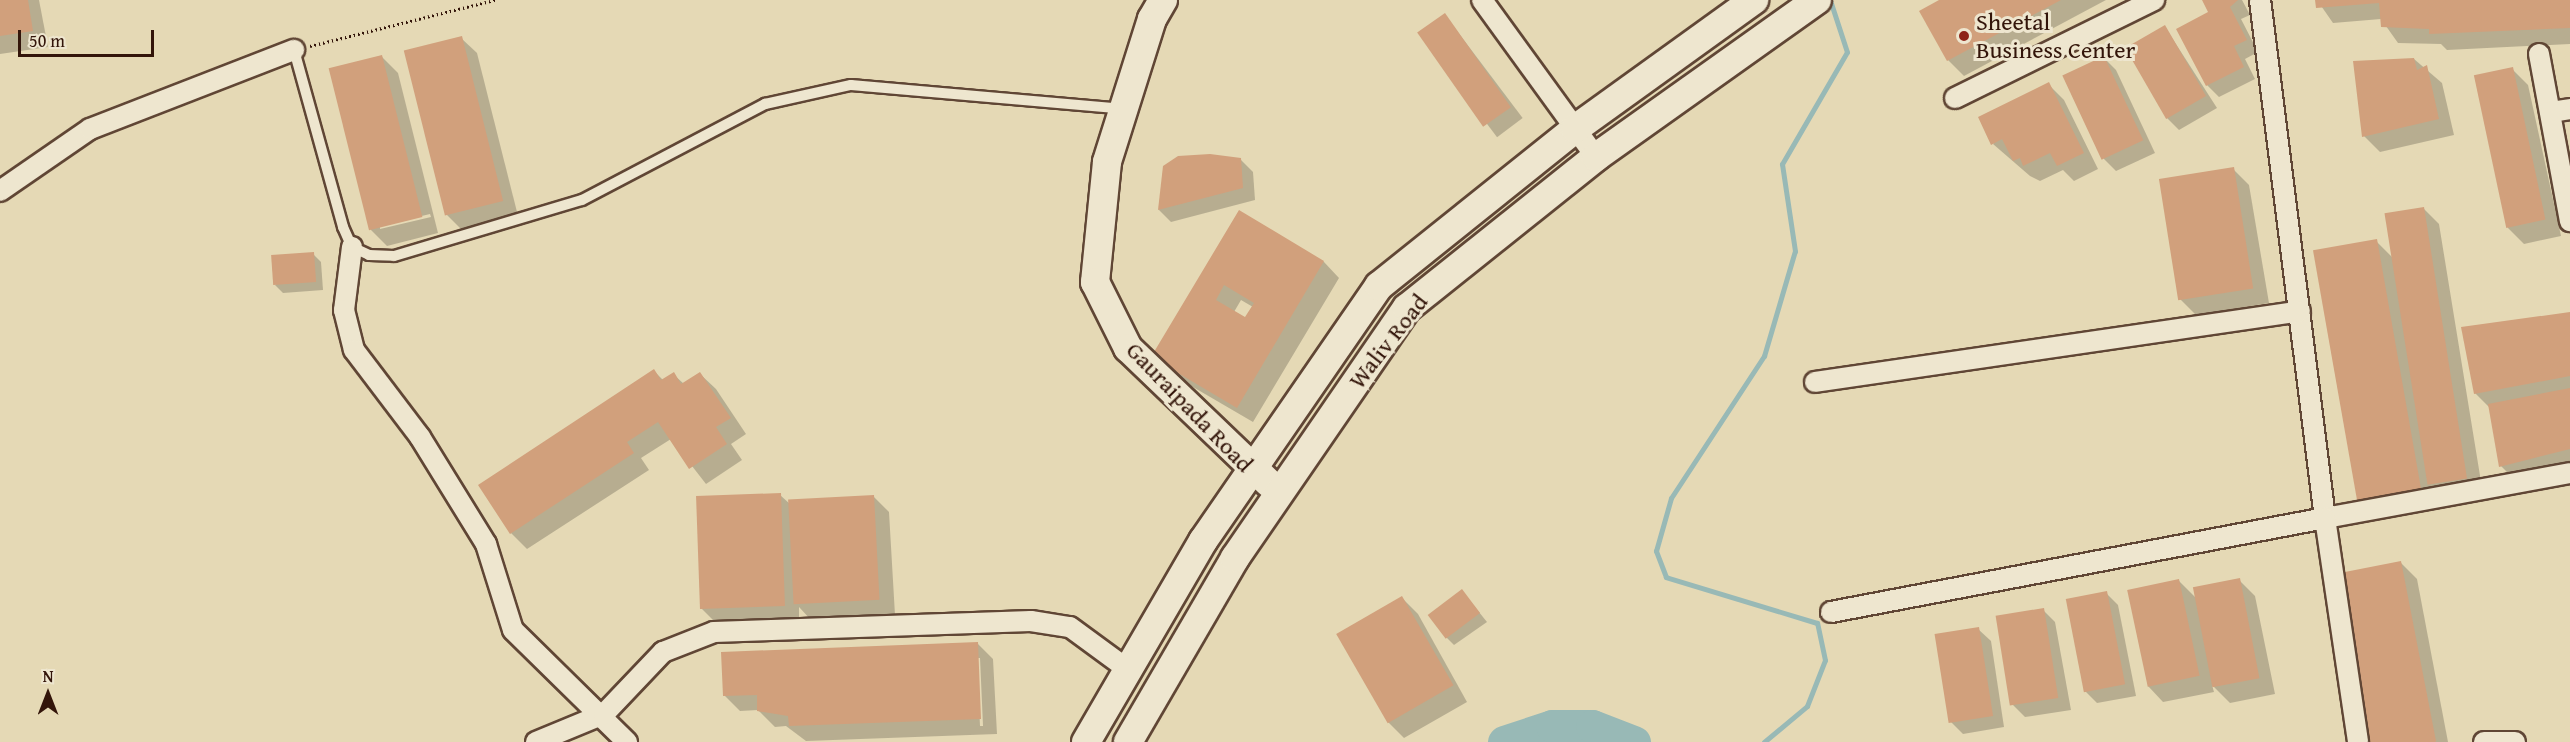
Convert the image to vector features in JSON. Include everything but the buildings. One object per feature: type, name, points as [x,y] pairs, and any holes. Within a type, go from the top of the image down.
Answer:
[{"type":"main road","name":"Gauraipada Road","points":[[1163,0],[1152,19],[1127,110],[1107,162],[1095,282],[1128,348],[1254,473],[1284,493]]},
{"type":"main road","name":"Waliv Road","points":[[1086,742],[1130,671],[1203,541],[1254,473],[1379,286],[1575,129],[1754,0]]},
{"type":"main road","name":"Waliv Road","points":[[1128,742],[1235,558],[1284,493],[1407,308],[1596,157],[1817,0]]},
{"type":"street","points":[[1482,0],[1596,157]]},
{"type":"street","points":[[1955,98],[2154,0]]},
{"type":"street","points":[[2260,0],[2325,518],[2358,742]]},
{"type":"street","points":[[0,191],[90,129],[294,50]]},
{"type":"street","points":[[2540,54],[2560,111],[2570,221]]},
{"type":"street","points":[[352,247],[344,310],[354,350],[420,437],[486,544],[513,630],[604,714],[627,742]]},
{"type":"street","points":[[1815,382],[2300,311]]},
{"type":"street","points":[[1831,612],[2570,473]]},
{"type":"street","points":[[536,742],[604,714],[663,652],[714,632],[1031,621],[1070,627],[1130,671]]},
{"type":"street","points":[[2484,742],[2515,742]]},
{"type":"lane","points":[[294,50],[352,247],[369,255],[394,256],[534,217],[582,200],[765,104],[851,85],[1127,110]]},
{"type":"path","points":[[294,50],[495,0]]},
{"type":"waterway","points":[[1764,742],[1807,706],[1825,660],[1817,623],[1666,577],[1656,551],[1671,498],[1764,356],[1795,251],[1782,164],[1847,52],[1830,0]]},
{"type":"waterway","points":[[1504,742],[1552,726],[1592,726],[1634,742]]},
{"type":"place","name":"Sheetal Business Center","points":[[1964,36]]}]
